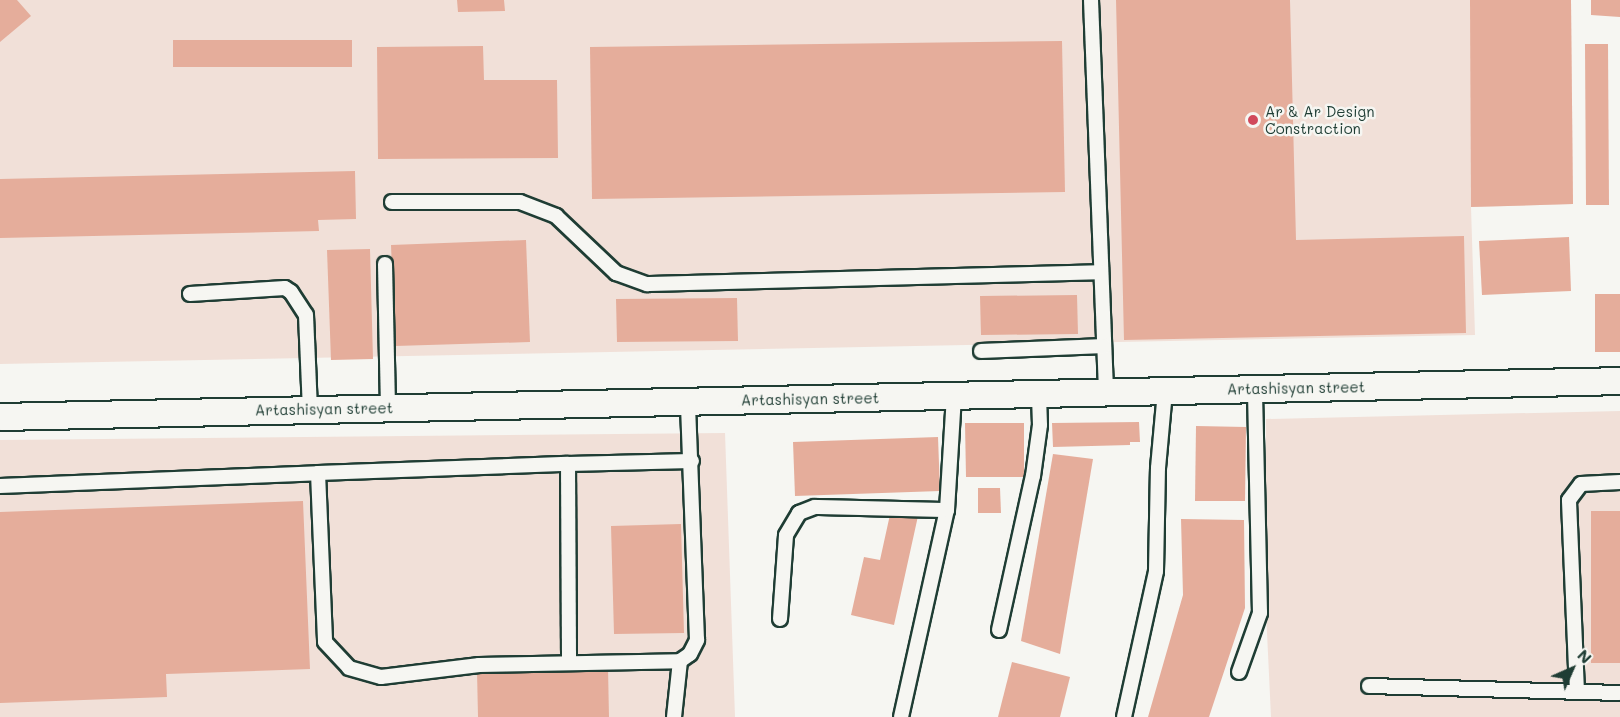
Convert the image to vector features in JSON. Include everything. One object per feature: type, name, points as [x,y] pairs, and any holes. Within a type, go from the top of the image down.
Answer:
[{"type":"street","name":"Artashisyan street","points":[[0,417],[1620,381]]},
{"type":"lane","points":[[1092,0],[1106,392]]},
{"type":"lane","points":[[392,202],[520,202],[556,216],[616,273],[646,284],[1101,272]]},
{"type":"lane","points":[[385,264],[388,408]]},
{"type":"lane","points":[[190,294],[285,288],[291,292],[306,315],[310,410]]},
{"type":"lane","points":[[981,351],[1104,346]]},
{"type":"lane","points":[[1239,672],[1260,614],[1255,389]]},
{"type":"lane","points":[[1124,717],[1156,571],[1158,468],[1166,391]]},
{"type":"lane","points":[[999,630],[1033,476],[1040,424],[1039,394]]},
{"type":"lane","points":[[901,717],[947,510],[954,395]]},
{"type":"lane","points":[[318,473],[325,642],[349,668],[381,677],[479,664],[680,661],[690,654],[697,640],[688,401]]},
{"type":"lane","points":[[0,486],[692,461]]},
{"type":"lane","points":[[568,464],[569,662]]},
{"type":"lane","points":[[1577,692],[1569,500],[1581,484],[1620,482]]},
{"type":"lane","points":[[780,619],[786,535],[799,513],[815,507],[947,510]]},
{"type":"lane","points":[[674,717],[680,661]]},
{"type":"lane","points":[[1369,686],[1620,693]]},
{"type":"shaded area","points":[[0,0],[1571,0],[1573,204],[1471,207],[1475,335],[0,364]]},
{"type":"shaded area","points":[[1620,411],[1620,717],[1271,717],[1266,611],[1266,419]]},
{"type":"shaded area","points":[[725,433],[735,717],[0,717],[0,440]]},
{"type":"building","points":[[0,0],[17,0],[31,16],[0,42]]},
{"type":"building","points":[[457,0],[504,0],[505,11],[458,12]]},
{"type":"building","points":[[1116,0],[1290,0],[1296,240],[1464,236],[1466,333],[1124,340]]},
{"type":"building","points":[[1470,0],[1571,0],[1573,204],[1471,207]]},
{"type":"building","points":[[1591,0],[1620,0],[1620,17],[1591,15]]},
{"type":"building","points":[[173,40],[352,40],[352,67],[173,67]]},
{"type":"building","points":[[1062,41],[1065,192],[592,199],[590,47]]},
{"type":"building","points":[[1585,44],[1608,44],[1609,205],[1586,205]]},
{"type":"building","points":[[483,46],[484,80],[557,80],[558,158],[378,159],[377,47]]},
{"type":"building","points":[[355,171],[356,219],[318,220],[319,231],[0,238],[0,179]]},
{"type":"building","points":[[1569,237],[1571,291],[1482,295],[1479,241]]},
{"type":"building","points":[[526,240],[530,342],[395,346],[391,245]]},
{"type":"building","points":[[370,249],[373,359],[331,360],[327,250]]},
{"type":"building","points":[[1595,294],[1620,294],[1620,352],[1595,352]]},
{"type":"building","points":[[1077,295],[1078,334],[981,335],[980,296]]},
{"type":"building","points":[[737,298],[738,341],[617,342],[616,299]]},
{"type":"building","points":[[1139,422],[1140,442],[1130,442],[1130,445],[1053,447],[1052,423]]},
{"type":"building","points":[[965,423],[1024,423],[1024,477],[966,477]]},
{"type":"building","points":[[1196,426],[1246,427],[1245,501],[1195,501]]},
{"type":"building","points":[[938,437],[940,491],[795,496],[793,442]]},
{"type":"building","points":[[1053,454],[1093,459],[1060,654],[1021,641]]},
{"type":"building","points":[[978,488],[1000,488],[1001,513],[978,513]]},
{"type":"building","points":[[303,501],[310,669],[166,674],[167,697],[0,703],[0,512]]},
{"type":"building","points":[[891,510],[918,516],[894,625],[851,615],[864,557],[880,560]]},
{"type":"building","points":[[1591,511],[1620,511],[1620,663],[1591,663]]},
{"type":"building","points":[[1181,519],[1244,520],[1245,608],[1209,717],[1148,717],[1183,595]]},
{"type":"building","points":[[681,524],[684,633],[614,634],[611,526]]},
{"type":"building","points":[[1012,662],[1070,677],[1060,717],[998,717]]},
{"type":"building","points":[[608,668],[609,717],[478,717],[477,671]]},
{"type":"place","name":"Ar & Ar Design Constraction","points":[[1253,120]]}]
